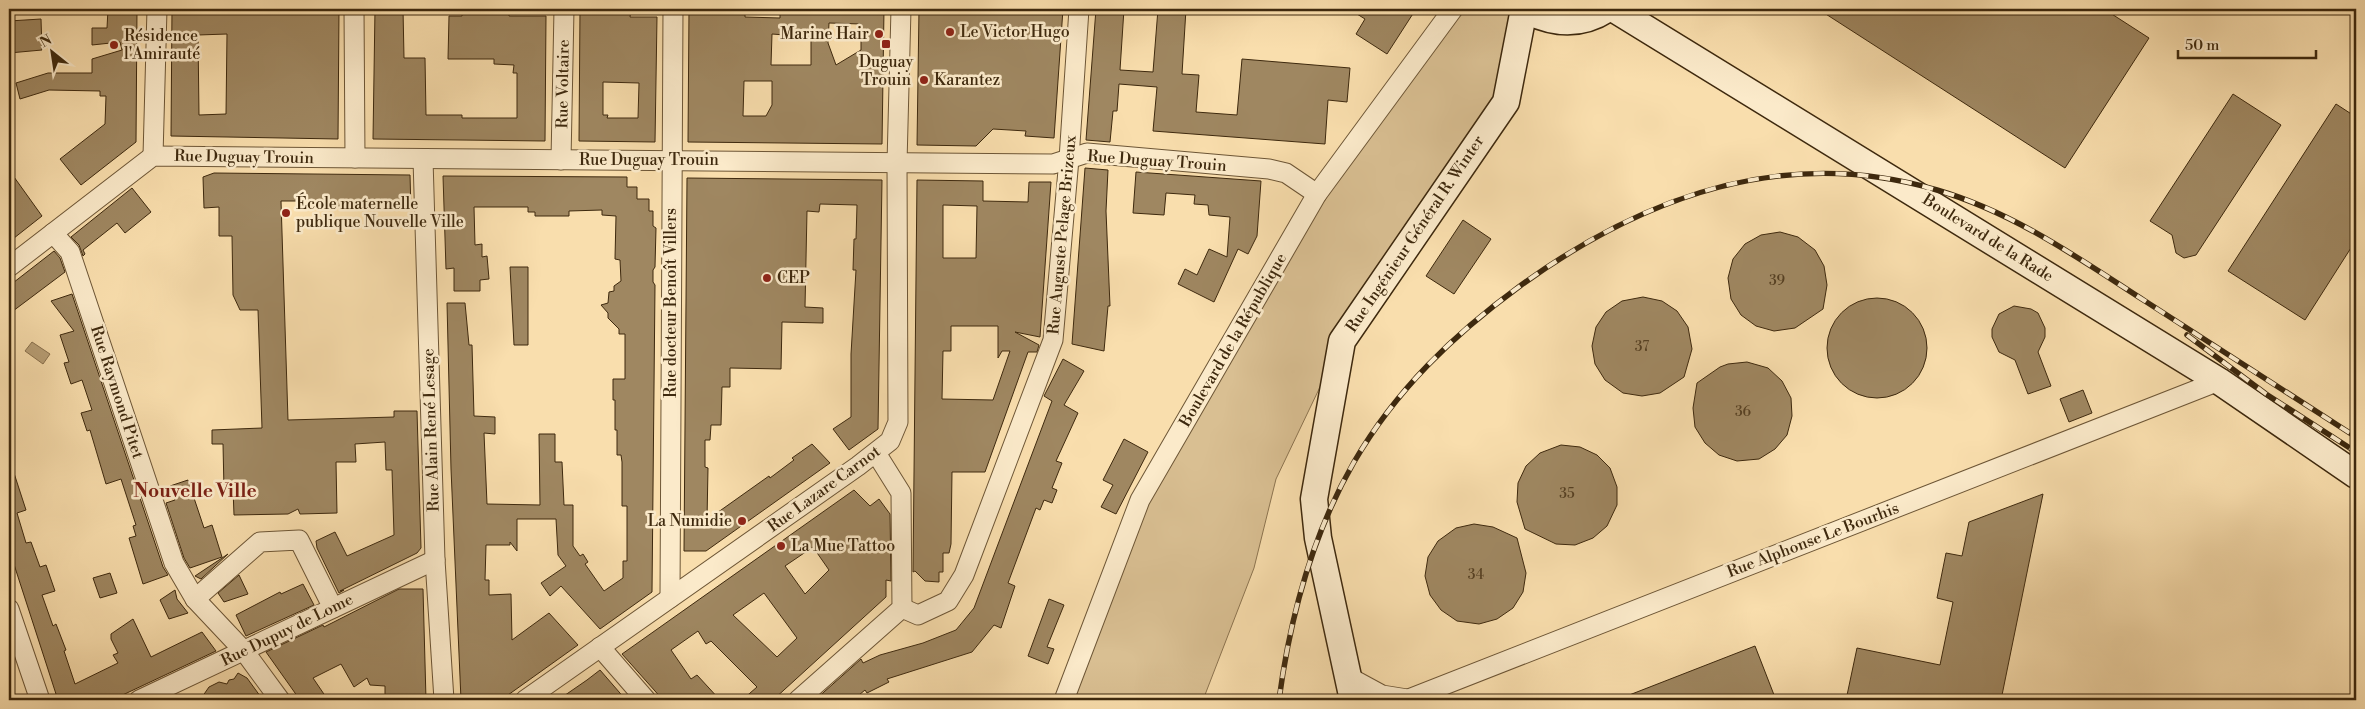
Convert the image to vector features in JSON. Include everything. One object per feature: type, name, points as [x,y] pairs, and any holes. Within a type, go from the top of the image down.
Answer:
[{"type":"street","points":[[153,156],[157,9]]},
{"type":"street","points":[[354,9],[355,158]]},
{"type":"street","name":"Rue Voltaire","points":[[561,160],[564,9]]},
{"type":"street","name":"Rue docteur Benoît Villers","points":[[670,598],[673,9]]},
{"type":"street","name":"Rue Lazare Carnot","points":[[525,700],[876,453],[890,441],[898,422],[897,164],[901,9]]},
{"type":"street","name":"Rue Auguste Pelage Brizeux","points":[[902,608],[918,614],[948,602],[964,575],[1053,340],[1070,159],[1079,9]]},
{"type":"street","name":"Boulevard de la République","points":[[1064,700],[1140,500],[1318,194],[1453,9]]},
{"type":"street","points":[[1524,9],[1550,20],[1573,23],[1597,15],[1607,9]]},
{"type":"street","name":"Rue Ingénieur Général R. Winter","points":[[1350,688],[1318,538],[1314,499],[1342,341],[1506,102],[1524,9]]},
{"type":"street","name":"Boulevard de la Rade","points":[[1614,9],[2219,381],[2356,475]]},
{"type":"street","name":"Rue Duguay Trouin","points":[[9,267],[153,156],[1053,164],[1087,153],[1270,170],[1286,173],[1318,194]]},
{"type":"street","name":"Rue Alain René Lesage","points":[[423,159],[435,560],[444,700]]},
{"type":"street","name":"Rue Raymond Pitet","points":[[53,233],[70,252],[174,562],[195,599],[244,651],[280,700]]},
{"type":"street","name":"Rue Alphonse Le Bourhis","points":[[1350,688],[1407,700],[2219,381]]},
{"type":"street","points":[[798,700],[902,608],[901,493],[876,453]]},
{"type":"street","points":[[195,599],[260,542],[299,540],[333,608]]},
{"type":"street","name":"Rue Dupuy de Lome","points":[[140,700],[162,696],[244,651],[435,560]]},
{"type":"street","points":[[9,609],[40,700]]},
{"type":"street","points":[[600,647],[646,700]]},
{"type":"shaded area","points":[[1453,9],[1524,9],[1506,102],[1342,341],[1276,479],[1254,568],[1203,700],[1064,700],[1140,500],[1317,194]]},
{"type":"shaded area","points":[[32,342],[50,354],[43,364],[25,351]]},
{"type":"building","points":[[108,9],[137,9],[136,142],[81,185],[60,159],[105,124],[106,96],[100,96],[100,91],[49,90],[20,99],[16,83],[48,73],[92,73],[92,59],[122,50],[120,42],[92,45],[92,28],[107,28]]},
{"type":"building","points":[[172,9],[339,9],[338,139],[171,136]],"holes":[[[227,34],[226,114],[199,115],[198,35]]]},
{"type":"building","points":[[375,9],[403,9],[404,58],[425,58],[426,115],[462,115],[462,118],[517,118],[517,73],[513,73],[514,65],[494,64],[494,59],[448,59],[449,16],[462,16],[462,9],[509,9],[509,16],[546,16],[545,141],[373,139]]},
{"type":"building","points":[[580,9],[631,9],[630,17],[657,17],[655,142],[579,141]],"holes":[[[603,82],[639,83],[638,118],[607,118],[608,115],[603,115]]]},
{"type":"building","points":[[689,9],[745,9],[745,17],[780,18],[780,9],[884,9],[882,144],[688,142]],"holes":[[[829,23],[861,24],[861,50],[836,65],[828,43]],[[772,34],[811,37],[811,65],[771,65]],[[744,81],[772,81],[772,105],[766,116],[743,116]]]},
{"type":"building","points":[[919,9],[946,9],[946,14],[1063,9],[1054,138],[1025,136],[1026,131],[993,129],[976,146],[917,145]]},
{"type":"building","points":[[1096,9],[1124,9],[1120,70],[1153,72],[1158,9],[1186,9],[1182,74],[1199,75],[1196,112],[1237,115],[1242,59],[1350,68],[1347,102],[1328,100],[1325,144],[1153,131],[1157,87],[1119,84],[1117,111],[1113,111],[1110,142],[1086,140]]},
{"type":"building","points":[[1349,9],[1416,9],[1387,54],[1356,34],[1365,19]]},
{"type":"building","points":[[1818,9],[2104,9],[2149,38],[2065,168]]},
{"type":"building","points":[[41,19],[42,50],[9,53],[9,21]]},
{"type":"building","points":[[2233,94],[2281,125],[2196,255],[2184,258],[2176,253],[2172,235],[2150,221]]},
{"type":"building","points":[[2336,104],[2356,117],[2356,240],[2305,320],[2228,271]]},
{"type":"building","points":[[1085,168],[1108,170],[1106,211],[1110,306],[1108,306],[1104,351],[1072,344]]},
{"type":"building","points":[[9,170],[42,216],[9,242]]},
{"type":"building","points":[[1136,172],[1261,181],[1257,236],[1248,254],[1238,249],[1214,302],[1178,284],[1185,269],[1197,275],[1209,249],[1227,257],[1230,217],[1209,215],[1208,205],[1194,204],[1195,195],[1166,193],[1164,215],[1133,213]]},
{"type":"building","points":[[214,173],[410,175],[411,210],[386,209],[386,202],[351,201],[351,206],[336,206],[336,201],[281,201],[288,420],[394,417],[394,411],[417,411],[421,548],[417,553],[339,593],[317,548],[316,541],[335,532],[347,556],[394,535],[392,470],[386,470],[385,442],[355,444],[356,462],[336,462],[337,513],[300,514],[298,509],[288,514],[234,515],[233,489],[224,490],[223,444],[212,444],[212,430],[262,428],[258,310],[240,310],[233,295],[232,236],[219,236],[219,207],[204,208],[203,177]]},
{"type":"building","points":[[443,176],[627,177],[627,187],[637,187],[637,199],[649,199],[649,211],[653,211],[653,226],[656,228],[655,267],[653,270],[653,282],[655,285],[652,592],[600,629],[561,586],[550,596],[541,583],[566,566],[558,555],[556,519],[517,519],[517,551],[510,542],[510,545],[486,545],[485,580],[489,580],[489,595],[511,594],[512,640],[549,613],[578,645],[501,700],[461,700],[451,469],[447,303],[465,303],[469,345],[472,345],[474,416],[495,417],[495,434],[484,433],[487,504],[540,505],[539,434],[555,434],[555,462],[562,462],[564,505],[573,505],[573,546],[580,556],[583,554],[588,562],[585,564],[604,591],[623,578],[623,561],[627,561],[627,506],[622,506],[622,462],[621,455],[617,455],[615,400],[613,400],[613,379],[625,379],[625,334],[619,334],[619,329],[608,318],[608,313],[601,305],[608,303],[609,292],[614,291],[614,286],[621,281],[620,260],[615,259],[616,216],[602,215],[602,210],[569,211],[569,216],[535,216],[535,212],[528,212],[528,207],[474,207],[475,245],[482,244],[482,257],[487,256],[489,279],[480,280],[480,291],[454,291],[454,268],[446,269]]},
{"type":"building","points":[[687,178],[882,180],[878,429],[849,450],[833,429],[851,417],[851,354],[856,270],[853,270],[857,205],[820,204],[819,212],[807,211],[805,307],[823,308],[823,323],[782,322],[781,369],[730,368],[730,387],[722,387],[721,425],[711,425],[710,440],[705,440],[705,467],[708,468],[707,520],[769,476],[770,478],[794,460],[792,458],[812,444],[830,463],[706,551],[684,551]]},
{"type":"building","points":[[917,180],[983,181],[983,201],[1028,202],[1029,182],[1051,182],[1040,337],[1015,332],[1039,345],[1037,352],[1028,352],[985,472],[952,472],[951,544],[949,553],[943,553],[943,572],[939,572],[939,582],[925,581],[915,571],[913,572]],"holes":[[[943,205],[977,206],[976,258],[943,258]],[[951,326],[998,326],[998,358],[1002,351],[1010,351],[993,400],[942,399],[943,351],[951,351]]]},
{"type":"building","points":[[132,188],[151,212],[125,233],[117,223],[83,250],[85,254],[83,256],[79,245],[71,237]]},
{"type":"building","points":[[1463,220],[1491,239],[1454,294],[1426,276]]},
{"type":"building","points":[[1780,232],[1798,237],[1815,250],[1824,266],[1827,285],[1823,309],[1795,328],[1774,331],[1756,326],[1741,315],[1731,299],[1728,278],[1733,259],[1745,244],[1761,235]]},
{"type":"building","points":[[54,251],[60,258],[65,272],[9,314],[9,286]]},
{"type":"building","points":[[510,267],[528,267],[528,345],[514,345]]},
{"type":"building","points":[[72,294],[163,567],[168,575],[143,584],[129,538],[136,536],[133,526],[136,525],[121,479],[106,484],[90,430],[87,431],[81,413],[92,410],[82,380],[71,384],[64,363],[69,362],[60,335],[74,331],[51,301]]},
{"type":"building","points":[[1643,297],[1662,301],[1677,311],[1688,327],[1692,349],[1684,377],[1660,393],[1642,396],[1623,393],[1605,380],[1595,364],[1592,346],[1596,327],[1606,312],[1622,301]]},
{"type":"building","points":[[1877,298],[1896,302],[1912,313],[1923,329],[1927,348],[1923,367],[1912,383],[1896,394],[1877,398],[1858,394],[1842,383],[1831,367],[1827,348],[1831,329],[1842,313],[1858,302]]},
{"type":"building","points":[[2014,306],[2031,309],[2038,313],[2045,328],[2045,337],[2038,352],[2051,386],[2028,394],[2015,360],[1999,352],[1992,337],[1992,329],[1999,314]]},
{"type":"building","points":[[1063,359],[1084,371],[1064,405],[1078,413],[1056,461],[1062,463],[1052,488],[1057,490],[1052,503],[1044,500],[1040,510],[1036,508],[1008,583],[1015,586],[1001,628],[994,625],[972,652],[887,679],[889,682],[867,693],[865,690],[853,700],[815,700],[861,659],[863,663],[880,655],[923,643],[956,630],[974,608],[1052,401],[1044,396]]},
{"type":"building","points":[[1747,362],[1768,368],[1782,381],[1791,398],[1792,416],[1787,435],[1775,449],[1759,459],[1737,461],[1719,455],[1705,443],[1695,427],[1693,408],[1697,383],[1720,367]]},
{"type":"building","points":[[2083,390],[2092,413],[2069,422],[2060,399]]},
{"type":"building","points":[[1124,439],[1148,452],[1116,514],[1101,507],[1113,485],[1103,480]]},
{"type":"building","points":[[1561,445],[1580,447],[1597,455],[1610,468],[1617,487],[1617,505],[1607,526],[1593,538],[1575,545],[1556,544],[1525,529],[1517,502],[1518,483],[1526,466],[1540,453]]},
{"type":"building","points":[[9,467],[12,467],[26,510],[17,513],[26,543],[31,542],[40,567],[46,565],[55,591],[42,595],[53,626],[56,624],[66,650],[64,651],[75,684],[118,663],[113,655],[118,653],[111,639],[111,634],[133,619],[151,657],[202,632],[216,651],[112,700],[51,700],[51,697],[56,694],[9,549]]},
{"type":"building","points":[[188,480],[204,528],[212,525],[222,557],[190,568],[184,558],[166,503],[175,500],[170,486]]},
{"type":"building","points":[[854,490],[870,506],[879,499],[890,514],[891,581],[886,580],[886,597],[773,700],[742,700],[757,687],[711,641],[706,644],[698,631],[671,650],[691,679],[697,675],[720,700],[663,700],[622,654]],"holes":[[[813,547],[829,570],[805,594],[785,566]],[[764,593],[797,638],[777,657],[733,615]]]},
{"type":"building","points":[[2043,494],[2001,700],[1846,700],[1857,648],[1940,665],[1953,602],[1937,598],[1946,553],[1962,556],[1969,522]]},
{"type":"building","points":[[1474,524],[1493,527],[1517,538],[1526,573],[1523,592],[1513,608],[1497,619],[1479,624],[1457,621],[1441,610],[1430,595],[1425,576],[1428,557],[1438,541],[1456,528]]},
{"type":"building","points":[[228,554],[201,579],[195,576]]},
{"type":"building","points":[[110,573],[117,593],[100,598],[93,578]]},
{"type":"building","points":[[239,575],[248,594],[224,602],[218,593]]},
{"type":"building","points":[[303,584],[314,605],[246,636],[236,615],[280,592],[281,594]]},
{"type":"building","points":[[399,589],[423,589],[426,700],[385,700],[385,686],[370,685],[367,678],[354,687],[341,664],[313,678],[328,700],[300,700],[266,652],[323,625],[324,627]]},
{"type":"building","points":[[175,590],[177,599],[188,613],[169,619],[160,600]]},
{"type":"building","points":[[1049,599],[1064,605],[1047,647],[1054,649],[1048,664],[1028,656]]},
{"type":"building","points":[[1755,646],[1776,700],[1619,699]]},
{"type":"building","points":[[600,670],[626,700],[558,700],[587,680]]},
{"type":"building","points":[[238,673],[247,678],[263,700],[200,700],[209,687],[219,682],[227,684]]},
{"type":"railway","points":[[1279,700],[1296,607],[1326,518],[1354,462],[1370,436],[1407,388],[1449,344],[1472,324],[1520,286],[1567,254],[1616,227],[1666,204],[1718,187],[1771,177],[1825,173],[1880,178],[1937,190],[1966,200],[2019,224],[2070,253],[2356,437]]},
{"type":"railway","points":[[2187,335],[2266,394],[2356,452]]},
{"type":"place","name":"Le Victor Hugo","points":[[950,32]]},
{"type":"place","name":"Marine Hair","points":[[879,34]]},
{"type":"place","name":"Duguay Trouin","points":[[886,44]]},
{"type":"place","name":"Résidence l'Amirauté","points":[[114,45]]},
{"type":"place","name":"Karantez","points":[[924,80]]},
{"type":"place","name":"École maternelle publique Nouvelle Ville","points":[[286,213]]},
{"type":"place","name":"CEP","points":[[767,278]]},
{"type":"place","name":"La Numidie","points":[[742,521]]},
{"type":"place","name":"La Mue Tattoo","points":[[781,546]]},
{"type":"district","name":"Nouvelle Ville","points":[[195,491]]}]
